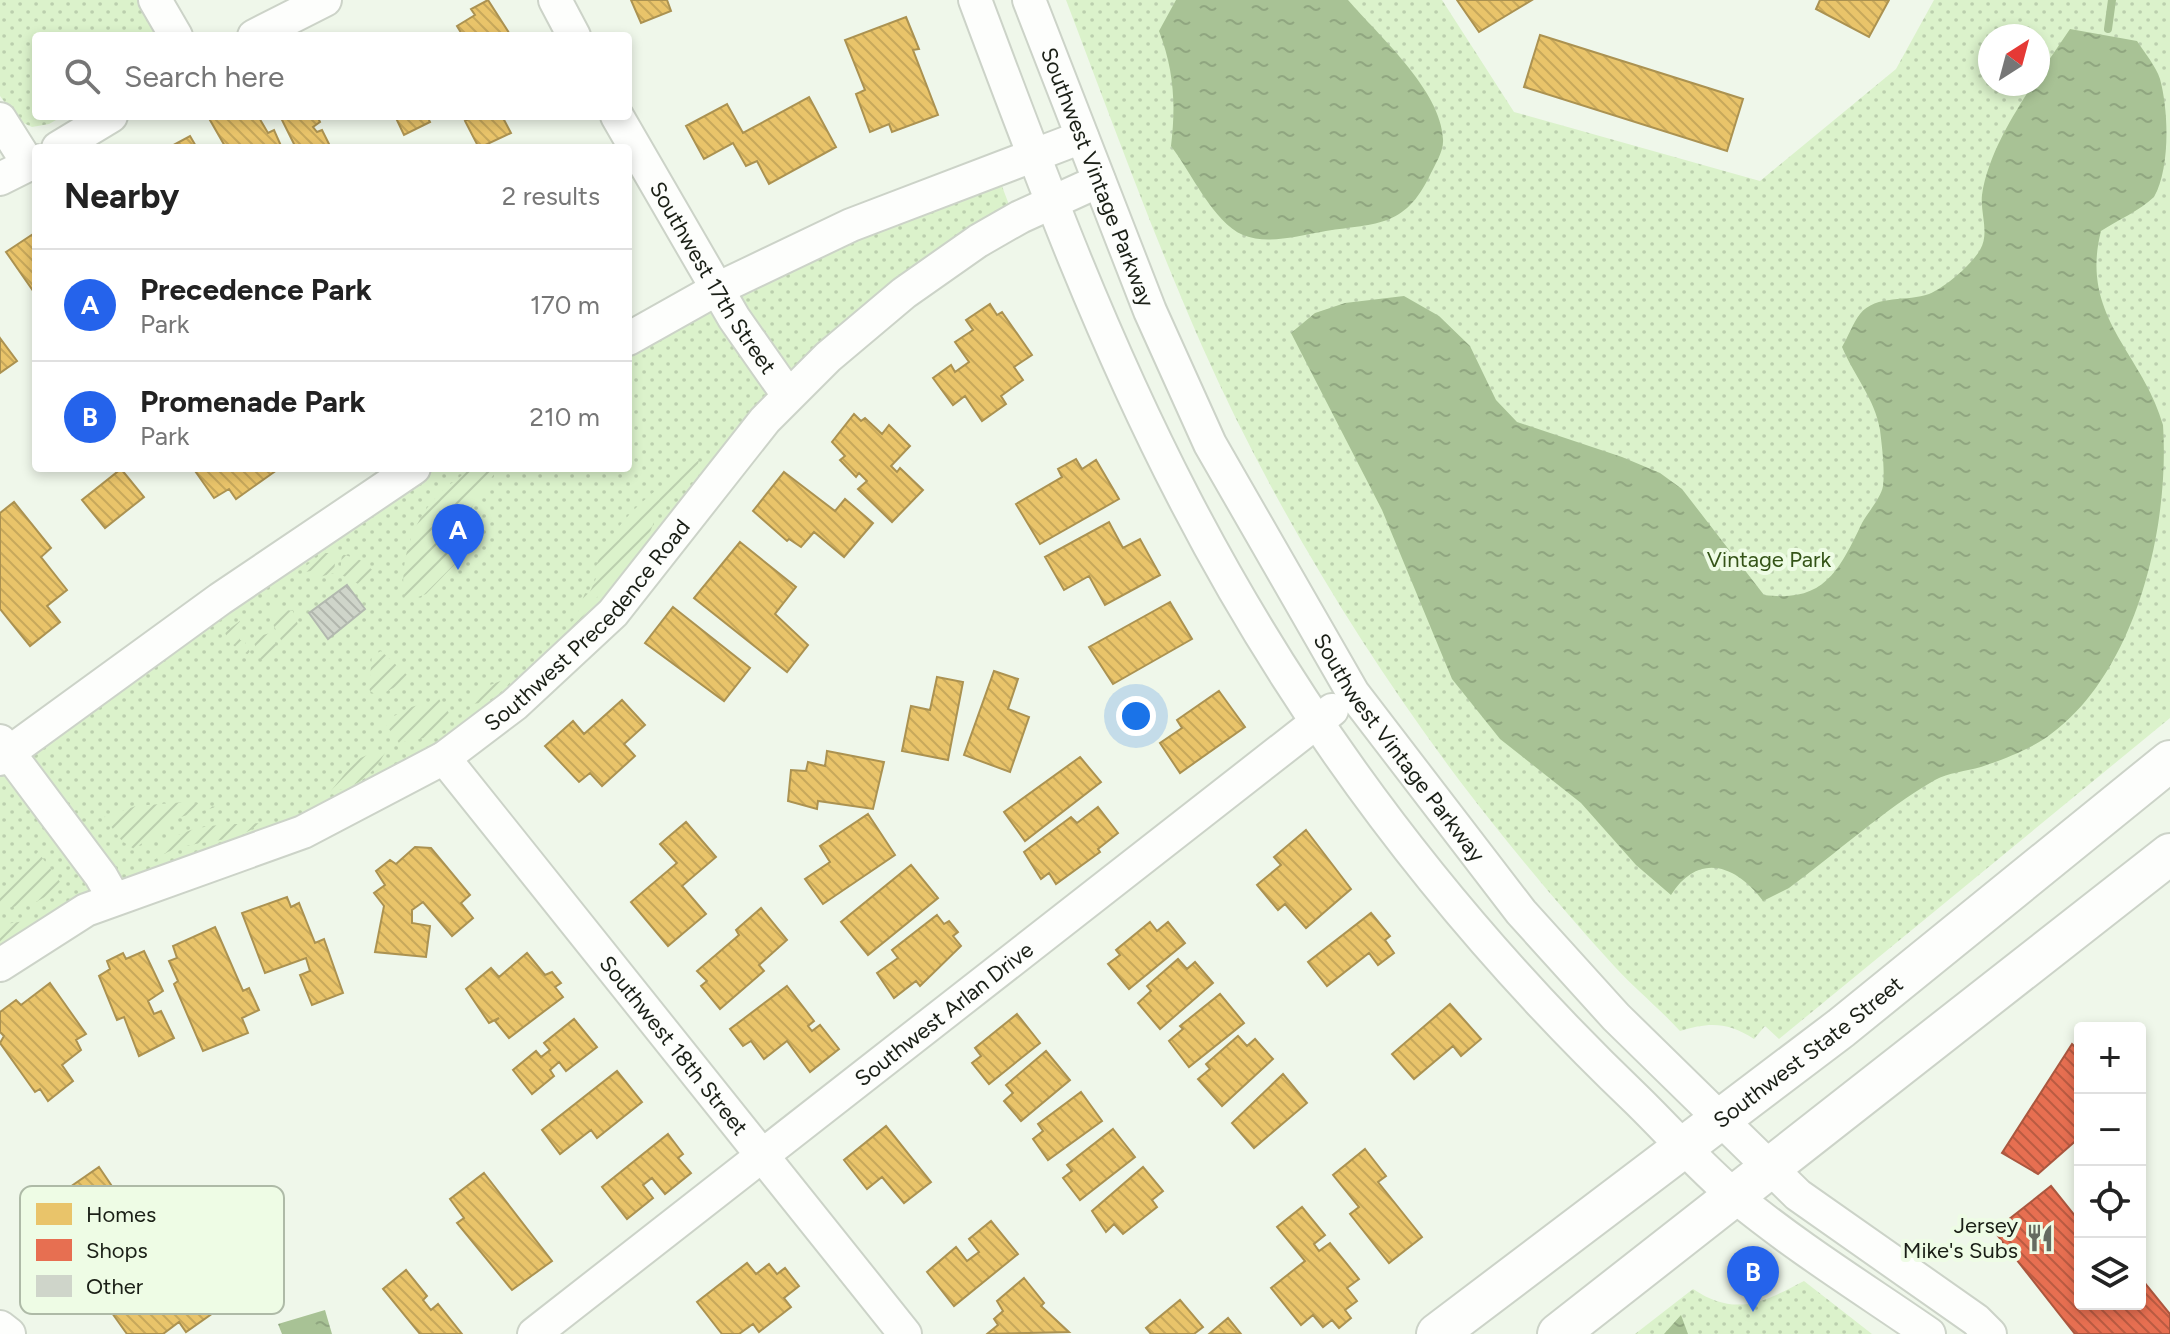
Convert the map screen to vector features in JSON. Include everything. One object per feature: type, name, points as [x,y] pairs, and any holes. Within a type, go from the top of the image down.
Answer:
[{"type":"main road","name":"Southwest State Street","points":[[1437,1334],[1841,1028],[2170,761]]},
{"type":"main road","points":[[1558,1334],[2170,854]]},
{"type":"street","points":[[155,0],[174,32]]},
{"type":"street","points":[[262,32],[325,0]]},
{"type":"street","points":[[555,0],[572,32]]},
{"type":"street","points":[[975,0],[1051,203],[1133,395],[1183,497],[1246,609],[1317,722],[1395,832],[1484,942],[1582,1047],[1733,1194],[1820,1263],[1929,1334]]},
{"type":"street","name":"Southwest Vintage Parkway","points":[[1029,0],[1150,311],[1210,444],[1353,693],[1521,912],[1616,1017],[1768,1168],[1858,1240],[1976,1320],[1990,1334]]},
{"type":"street","points":[[0,119],[32,163],[0,179]]},
{"type":"street","points":[[65,144],[104,120]]},
{"type":"street","name":"Southwest 17th Street","points":[[619,120],[717,289],[788,395]]},
{"type":"street","points":[[632,337],[717,289],[851,225],[1082,137]]},
{"type":"street","name":"Southwest Precedence Road","points":[[0,965],[86,910],[113,897],[303,832],[444,758],[514,705],[613,613],[788,395],[884,308],[978,241],[1099,181]]},
{"type":"street","points":[[113,897],[3,751],[408,472]]},
{"type":"street","name":"Southwest Arlan Drive","points":[[534,1334],[1353,693]]},
{"type":"street","name":"Southwest 18th Street","points":[[444,758],[905,1334]]},
{"type":"street","points":[[0,1327],[9,1334]]},
{"type":"green space","points":[[0,0],[142,0],[158,32],[32,32],[32,120],[56,120],[32,127],[19,121],[0,96]]},
{"type":"green space","name":"Vintage Park","points":[[1066,0],[1442,0],[1514,112],[1760,181],[1896,69],[1934,0],[2170,0],[2170,718],[1779,1039],[1765,1026],[1754,1039],[1736,1029],[1718,1025],[1680,1031],[1623,975],[1535,875],[1459,780],[1386,677],[1318,570],[1257,460],[1202,346]]},
{"type":"green space","points":[[1000,181],[1011,210],[979,228],[648,555],[558,651],[419,758],[368,787],[0,951],[0,773],[362,513],[426,472],[632,472],[632,349],[822,252]]},
{"type":"green space","points":[[699,460],[695,479],[659,508],[644,549],[628,571],[595,599],[574,629],[552,646],[576,617],[585,593],[589,594],[598,574],[594,571],[613,535],[638,506]]},
{"type":"green space","points":[[495,472],[472,507],[467,543],[457,562],[426,594],[405,602],[406,557],[415,529],[431,503],[463,474]]},
{"type":"green space","points":[[323,553],[336,553],[334,573],[312,579],[311,571],[305,572],[303,568]]},
{"type":"green space","points":[[342,554],[360,560],[376,573],[360,585],[340,574]]},
{"type":"green space","points":[[274,608],[293,611],[301,633],[284,646],[273,624]]},
{"type":"green space","points":[[240,621],[240,640],[244,640],[252,657],[232,644],[225,632]]},
{"type":"green space","points":[[270,633],[279,651],[267,660],[261,660],[252,638]]},
{"type":"green space","points":[[381,651],[407,675],[403,683],[378,696],[369,687],[372,656]]},
{"type":"green space","points":[[514,676],[506,688],[494,697],[481,703],[467,703],[471,692]]},
{"type":"green space","points":[[439,699],[451,716],[440,730],[429,736],[399,743],[384,722],[408,708]]},
{"type":"green space","points":[[376,751],[385,753],[369,775],[356,784],[330,792],[356,760]]},
{"type":"green space","points":[[185,802],[216,807],[177,818],[134,849],[122,841],[104,817],[136,806]]},
{"type":"green space","points":[[260,823],[234,837],[177,848],[147,865],[169,840],[183,833],[198,828]]},
{"type":"green space","points":[[38,852],[60,882],[58,890],[32,904],[0,909],[0,890],[11,883]]},
{"type":"green space","points":[[37,919],[21,934],[0,944],[0,925]]},
{"type":"green space","points":[[1804,1281],[1872,1334],[1635,1334],[1693,1289],[1708,1298],[1736,1305],[1761,1301]]},
{"type":"water","points":[[1176,0],[1348,0],[1406,64],[1432,102],[1440,120],[1443,139],[1441,152],[1421,192],[1398,215],[1372,224],[1282,239],[1252,238],[1232,229],[1212,208],[1171,146],[1172,88],[1159,31]]},
{"type":"water","points":[[2070,29],[2137,41],[2158,74],[2165,107],[2165,156],[2154,197],[2101,231],[2097,261],[2099,287],[2106,311],[2154,400],[2163,425],[2164,466],[2153,553],[2141,597],[2124,639],[2103,677],[2078,710],[2047,737],[1998,761],[1935,780],[1879,818],[1789,888],[1763,901],[1742,879],[1730,872],[1706,868],[1682,881],[1671,895],[1636,865],[1581,803],[1500,739],[1452,679],[1382,510],[1291,333],[1315,313],[1345,303],[1404,296],[1439,316],[1470,346],[1496,400],[1517,422],[1660,473],[1682,489],[1764,595],[1801,594],[1827,580],[1837,569],[1883,486],[1883,458],[1877,419],[1842,347],[1857,318],[1867,308],[1883,301],[1936,291],[1976,256],[1984,237],[1982,195],[1995,151],[2026,96],[2050,96],[2050,58]]},
{"type":"water","points":[[325,1310],[332,1334],[282,1334],[278,1324]]},
{"type":"water","points":[[1681,1315],[1688,1334],[1664,1334]]},
{"type":"building: Homes","points":[[488,0],[508,32],[461,32],[457,26],[475,15],[471,9]]},
{"type":"building: Homes","points":[[631,0],[667,0],[671,11],[641,23]]},
{"type":"building: Homes","points":[[1457,0],[1532,0],[1479,32]]},
{"type":"building: Homes","points":[[1820,0],[1889,0],[1869,37],[1816,9]]},
{"type":"building: Homes","points":[[906,17],[919,49],[913,50],[938,115],[892,132],[889,124],[870,132],[856,94],[865,90],[845,40]]},
{"type":"building: Homes","points":[[1540,35],[1743,99],[1727,151],[1524,87]]},
{"type":"building: Homes","points":[[809,97],[836,147],[769,184],[757,161],[746,166],[733,143],[704,159],[686,126],[727,104],[743,133]]},
{"type":"building: Homes","points":[[210,120],[260,120],[268,133],[274,130],[280,144],[224,144]]},
{"type":"building: Homes","points":[[282,120],[319,120],[313,127],[317,132],[322,130],[329,144],[294,144]]},
{"type":"building: Homes","points":[[397,120],[429,120],[430,122],[404,135]]},
{"type":"building: Homes","points":[[504,120],[511,133],[488,144],[477,144],[465,121]]},
{"type":"building: Homes","points":[[190,136],[195,144],[175,144]]},
{"type":"building: Homes","points":[[32,235],[32,289],[6,252]]},
{"type":"building: Homes","points":[[990,304],[997,315],[1002,312],[1032,355],[1014,367],[1023,380],[1001,396],[1006,404],[982,421],[965,396],[953,405],[933,378],[951,365],[955,372],[969,362],[955,342],[973,330],[966,320]]},
{"type":"building: Homes","points":[[0,338],[17,361],[0,373]]},
{"type":"building: Homes","points":[[854,414],[861,421],[865,418],[882,434],[889,425],[910,446],[891,466],[897,472],[900,468],[923,490],[892,522],[858,489],[867,481],[859,473],[856,477],[840,460],[845,456],[832,442]]},
{"type":"building: Homes","points":[[1076,459],[1082,469],[1096,460],[1119,499],[1040,544],[1016,504],[1062,477],[1058,469]]},
{"type":"building: Homes","points":[[117,472],[123,472],[144,497],[105,528],[82,500]]},
{"type":"building: Homes","points":[[196,472],[274,472],[236,499],[229,489],[214,498]]},
{"type":"building: Homes","points":[[784,472],[835,511],[845,499],[873,523],[844,557],[814,532],[801,547],[789,539],[787,541],[753,511]]},
{"type":"building: Homes","points":[[14,502],[51,548],[41,557],[67,590],[47,606],[60,622],[30,646],[0,609],[0,513]]},
{"type":"building: Homes","points":[[1109,522],[1123,548],[1140,539],[1160,575],[1105,605],[1089,576],[1064,590],[1045,557]]},
{"type":"building: Homes","points":[[740,542],[796,587],[775,614],[808,645],[787,672],[694,598]]},
{"type":"building: Homes","points":[[1170,602],[1192,639],[1113,684],[1089,647]]},
{"type":"building: Homes","points":[[673,607],[750,668],[724,701],[645,643]]},
{"type":"building: Homes","points":[[994,671],[1018,679],[1008,709],[1029,717],[1010,772],[964,755]]},
{"type":"building: Homes","points":[[937,677],[963,682],[948,760],[902,751],[911,706],[930,710]]},
{"type":"building: Homes","points":[[1219,691],[1245,727],[1180,773],[1160,743],[1182,728],[1177,720]]},
{"type":"building: Homes","points":[[622,700],[645,725],[624,744],[635,756],[602,786],[590,773],[579,782],[545,746],[573,721],[584,734]]},
{"type":"building: Homes","points":[[827,751],[884,762],[873,809],[818,801],[817,809],[788,801],[791,770],[806,771],[808,762],[825,766]]},
{"type":"building: Homes","points":[[1080,757],[1101,782],[1025,841],[1004,812]]},
{"type":"building: Homes","points":[[1098,807],[1118,833],[1098,849],[1100,852],[1056,884],[1049,873],[1041,879],[1024,852],[1071,817],[1077,823]]},
{"type":"building: Homes","points":[[868,814],[895,855],[823,904],[805,879],[830,862],[820,846]]},
{"type":"building: Homes","points":[[686,822],[716,857],[682,886],[706,914],[668,946],[631,902],[677,863],[660,844]]},
{"type":"building: Homes","points":[[1306,830],[1351,889],[1306,928],[1285,904],[1278,910],[1257,885],[1281,865],[1274,857]]},
{"type":"building: Homes","points":[[415,847],[431,848],[470,895],[461,903],[473,918],[452,936],[423,902],[412,910],[412,923],[430,926],[426,957],[375,952],[384,906],[374,893],[385,885],[376,871],[390,860],[396,864]]},
{"type":"building: Homes","points":[[911,865],[938,898],[868,955],[841,922]]},
{"type":"building: Homes","points":[[287,897],[291,907],[299,903],[315,943],[324,939],[343,993],[312,1005],[300,975],[310,971],[306,958],[265,973],[242,913]]},
{"type":"building: Homes","points":[[761,908],[787,940],[759,965],[764,971],[720,1009],[701,986],[707,981],[697,971],[739,935],[736,930]]},
{"type":"building: Homes","points":[[1371,913],[1390,936],[1385,940],[1394,953],[1378,965],[1369,953],[1327,986],[1308,962]]},
{"type":"building: Homes","points":[[937,915],[944,924],[949,921],[958,932],[953,936],[961,946],[920,986],[916,981],[894,998],[877,973],[898,958],[892,950]]},
{"type":"building: Homes","points":[[1150,922],[1157,931],[1168,922],[1185,943],[1129,989],[1108,964],[1120,955],[1116,950]]},
{"type":"building: Homes","points":[[215,927],[243,991],[249,988],[259,1010],[242,1018],[248,1033],[203,1051],[174,984],[178,981],[169,961],[177,958],[173,946]]},
{"type":"building: Homes","points":[[144,951],[163,991],[148,1001],[154,1014],[161,1011],[174,1038],[139,1056],[124,1017],[117,1020],[99,976],[110,969],[107,961],[123,953],[126,959]]},
{"type":"building: Homes","points":[[527,953],[545,975],[552,972],[561,983],[555,987],[563,997],[509,1038],[495,1021],[499,1018],[489,1023],[466,989],[491,968],[499,977]]},
{"type":"building: Homes","points":[[1178,959],[1187,969],[1195,962],[1213,983],[1160,1029],[1138,1003],[1151,991],[1147,986]]},
{"type":"building: Homes","points":[[50,983],[86,1034],[76,1040],[81,1050],[62,1065],[73,1081],[48,1101],[40,1089],[35,1092],[0,1043],[4,1036],[0,1032],[0,1012],[16,1000],[21,1005]]},
{"type":"building: Homes","points":[[787,986],[814,1021],[808,1026],[812,1031],[820,1025],[839,1049],[810,1072],[787,1041],[764,1059],[751,1041],[743,1046],[730,1029]]},
{"type":"building: Homes","points":[[1220,994],[1244,1023],[1189,1067],[1169,1041],[1183,1029],[1180,1026]]},
{"type":"building: Homes","points":[[1450,1004],[1481,1039],[1461,1056],[1453,1046],[1414,1079],[1392,1054]]},
{"type":"building: Homes","points":[[1017,1014],[1040,1043],[989,1084],[972,1063],[981,1056],[975,1048]]},
{"type":"building: Homes","points":[[574,1019],[597,1047],[566,1071],[559,1062],[550,1070],[554,1076],[532,1094],[513,1070],[536,1051],[541,1057],[550,1050],[544,1043]]},
{"type":"building: Homes","points":[[1238,1036],[1247,1046],[1255,1039],[1273,1059],[1222,1106],[1198,1079],[1210,1069],[1206,1064]]},
{"type":"building: Homes","points":[[1046,1051],[1070,1080],[1021,1121],[1004,1101],[1013,1093],[1006,1085]]},
{"type":"building: Homes","points":[[617,1071],[642,1102],[597,1138],[591,1130],[560,1154],[542,1130]]},
{"type":"building: Homes","points":[[1283,1074],[1307,1103],[1254,1148],[1232,1123]]},
{"type":"building: Homes","points":[[1081,1092],[1102,1121],[1048,1160],[1033,1139],[1043,1131],[1038,1124]]},
{"type":"building: Homes","points":[[886,1126],[931,1182],[904,1203],[882,1177],[867,1189],[844,1160]]},
{"type":"building: Homes","points":[[1113,1129],[1135,1157],[1080,1200],[1063,1178],[1072,1171],[1067,1165]]},
{"type":"building: Homes","points":[[668,1134],[683,1154],[678,1158],[691,1173],[665,1194],[652,1178],[643,1185],[653,1198],[627,1219],[602,1187]]},
{"type":"building: Homes","points":[[1365,1149],[1386,1176],[1378,1182],[1422,1237],[1389,1263],[1350,1214],[1359,1207],[1333,1175]]},
{"type":"building: Homes","points":[[99,1167],[112,1186],[71,1186]]},
{"type":"building: Homes","points":[[1143,1167],[1163,1191],[1152,1200],[1157,1207],[1123,1234],[1114,1224],[1106,1232],[1092,1211]]},
{"type":"building: Homes","points":[[484,1173],[552,1261],[512,1290],[457,1223],[464,1218],[450,1199]]},
{"type":"building: Homes","points":[[1302,1207],[1325,1235],[1314,1244],[1319,1251],[1330,1243],[1359,1279],[1347,1288],[1357,1301],[1345,1310],[1351,1318],[1339,1328],[1332,1320],[1323,1327],[1313,1315],[1301,1325],[1271,1288],[1305,1261],[1277,1227]]},
{"type":"building: Homes","points":[[991,1221],[1018,1254],[954,1306],[927,1272],[956,1247],[967,1261],[979,1252],[969,1239]]},
{"type":"building: Homes","points":[[747,1263],[756,1274],[769,1264],[777,1274],[785,1268],[799,1286],[784,1298],[791,1307],[759,1332],[753,1324],[739,1334],[722,1334],[697,1302]]},
{"type":"building: Homes","points":[[406,1270],[427,1296],[423,1300],[431,1310],[438,1304],[462,1334],[420,1334],[383,1289]]},
{"type":"building: Homes","points":[[1024,1278],[1044,1303],[1041,1306],[1069,1332],[987,1334],[998,1325],[994,1319],[1003,1311],[997,1301]]},
{"type":"building: Homes","points":[[1180,1300],[1203,1327],[1194,1334],[1151,1334],[1146,1328]]},
{"type":"building: Homes","points":[[113,1314],[212,1314],[186,1332],[179,1322],[163,1334],[127,1334]]},
{"type":"building: Homes","points":[[1228,1318],[1241,1334],[1209,1334]]},
{"type":"building: Shops","points":[[2072,1044],[2074,1142],[2038,1174],[2002,1153]]},
{"type":"building: Shops","points":[[2051,1186],[2074,1215],[2074,1310],[2146,1310],[2146,1284],[2170,1314],[2170,1334],[2075,1334],[1994,1231]]},
{"type":"building: Other","points":[[347,585],[365,609],[328,639],[309,613]]},
{"type":"waterway","points":[[2108,29],[2112,0]]},
{"type":"place","name":"Precedence Park","points":[[458,570]]},
{"type":"place","name":"Jersey Mike's Subs","points":[[2040,1238]]},
{"type":"place","name":"Promenade Park","points":[[1753,1312]]}]
